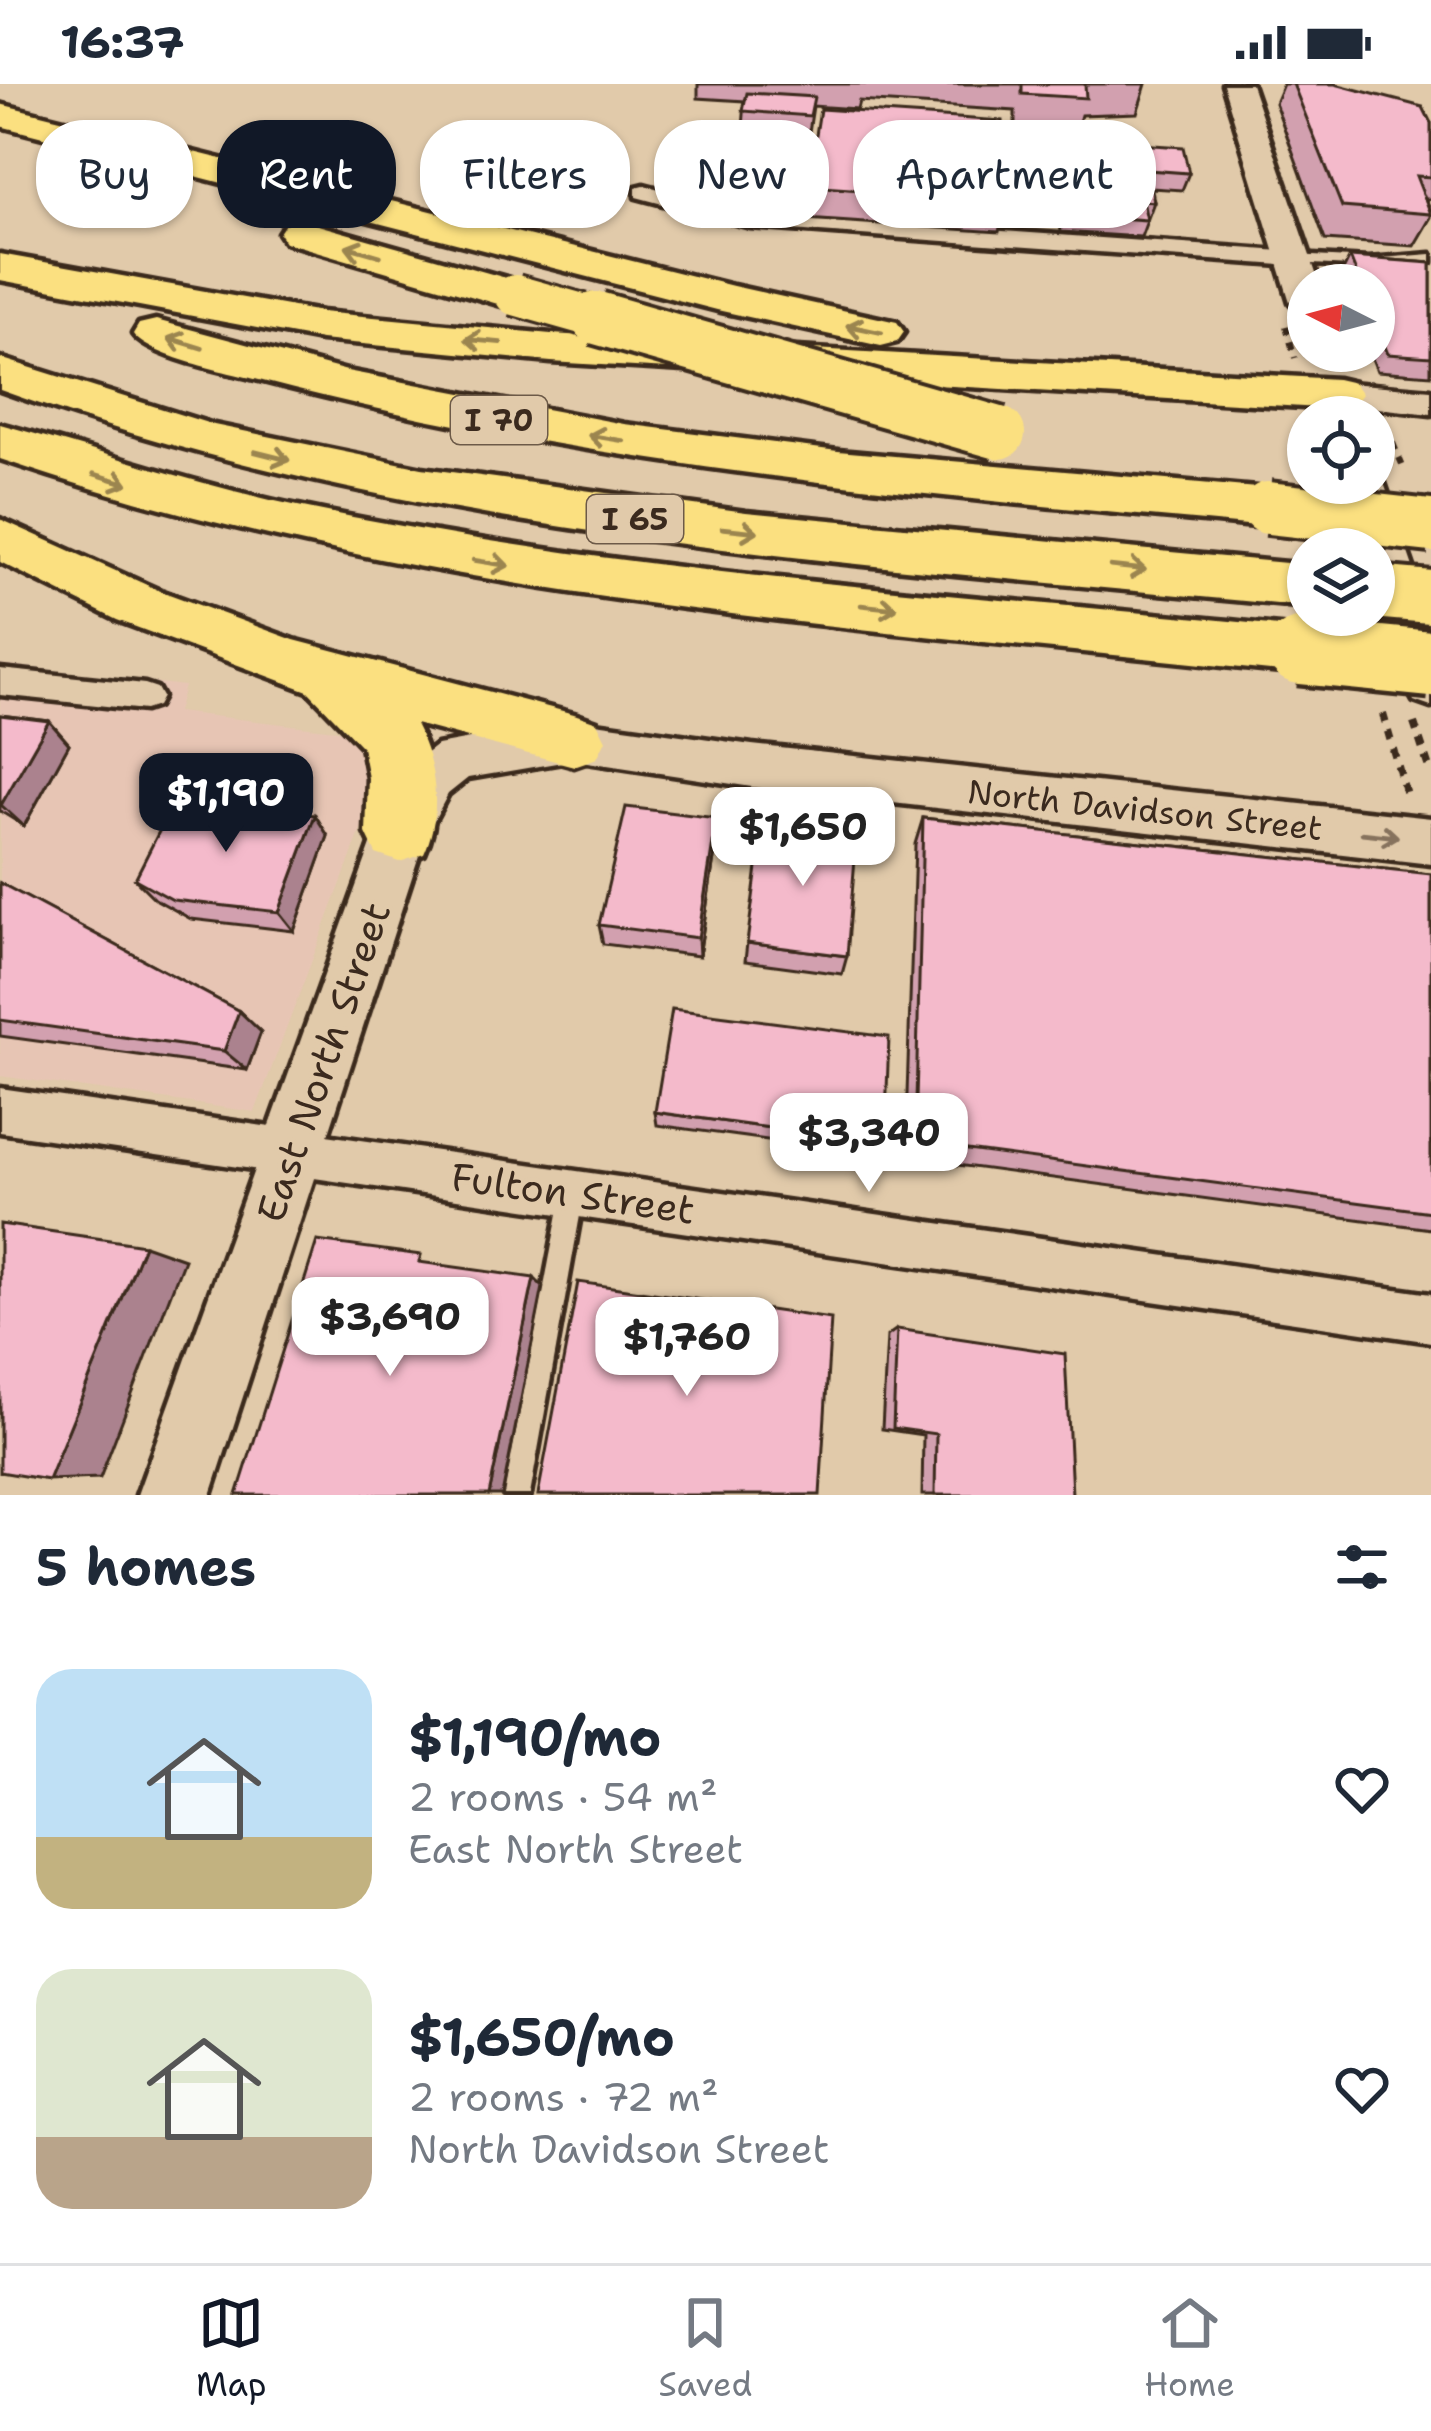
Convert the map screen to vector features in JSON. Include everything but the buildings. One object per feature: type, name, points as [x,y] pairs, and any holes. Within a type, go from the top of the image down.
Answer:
[{"type":"highway","points":[[0,115],[734,300],[929,343],[1145,379]]},
{"type":"highway","points":[[0,151],[1268,508],[1431,526]]},
{"type":"highway","points":[[0,267],[321,326],[551,348],[1145,379],[1326,396]]},
{"type":"highway","name":"I 70","points":[[0,278],[185,344],[342,386],[520,425],[768,463],[1268,508]]},
{"type":"highway","name":"I 65","points":[[0,373],[213,442],[460,495],[653,522],[1287,584]]},
{"type":"highway","points":[[0,441],[209,506],[430,553],[614,579],[1431,664]]},
{"type":"highway","points":[[0,538],[160,614],[324,673],[440,708],[574,740]]},
{"type":"highway","points":[[1395,594],[1431,597]]},
{"type":"highway","points":[[324,673],[383,723],[397,751],[400,833]]},
{"type":"main road","points":[[1237,84],[1296,264]]},
{"type":"main road","points":[[1395,400],[1431,402]]},
{"type":"main road","points":[[1371,504],[1431,688]]},
{"type":"main road","name":"North Davidson Street","points":[[400,833],[430,779],[455,760],[574,740],[752,766],[1431,841]]},
{"type":"main road","name":"East North Street","points":[[174,1495],[400,833]]},
{"type":"street","points":[[644,192],[750,220],[1294,259]]},
{"type":"street","points":[[0,682],[145,697]]},
{"type":"street","name":"Fulton Street","points":[[0,1110],[1431,1318]]},
{"type":"lane","points":[[1294,259],[1369,263],[1431,258]]},
{"type":"lane","points":[[517,1495],[573,1193]]},
{"type":"shaded area","points":[[0,664],[184,686],[177,712],[353,732],[370,775],[362,827],[255,1112],[0,1076]]}]
